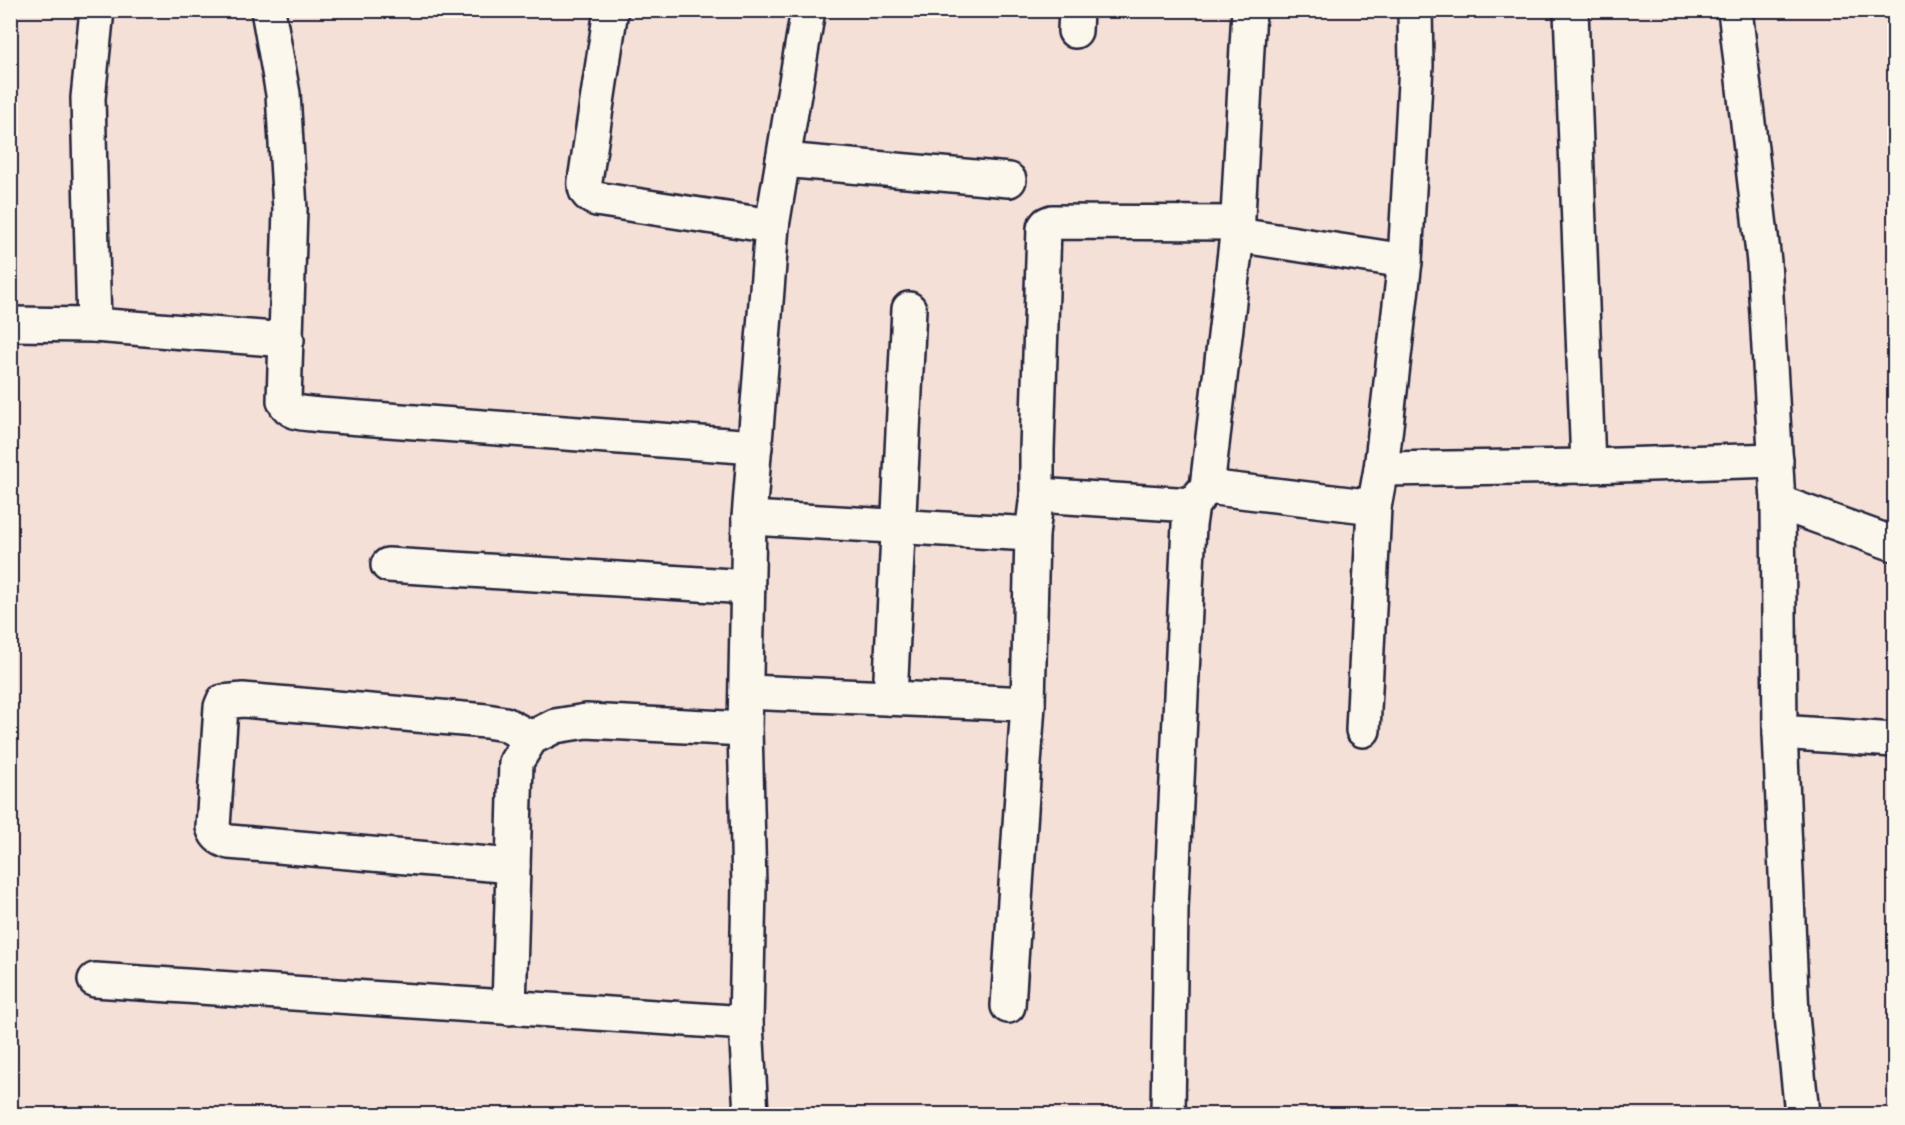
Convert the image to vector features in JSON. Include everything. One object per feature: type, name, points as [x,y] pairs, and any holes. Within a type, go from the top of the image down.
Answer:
[{"type":"street","points":[[94,325],[88,98],[97,10]]},
{"type":"street","points":[[268,10],[283,94],[290,209],[284,401],[288,408],[294,412],[754,447]]},
{"type":"street","points":[[611,10],[585,181],[586,192],[596,200],[772,226]]},
{"type":"street","points":[[751,1114],[746,1023],[749,886],[745,729],[749,518],[772,226],[808,10]]},
{"type":"street","points":[[1168,1114],[1171,909],[1179,725],[1199,496],[1237,229],[1250,10]]},
{"type":"street","points":[[1363,730],[1374,507],[1381,469],[1405,261],[1416,65],[1415,10]]},
{"type":"street","points":[[1571,10],[1588,466]]},
{"type":"street","points":[[1736,10],[1764,262],[1776,460],[1780,732],[1792,1016],[1802,1114]]},
{"type":"street","points":[[783,160],[1009,180]]},
{"type":"street","points":[[1008,1006],[1028,704],[1032,534],[1037,495],[1044,236],[1047,224],[1052,222],[1237,229],[1405,261]]},
{"type":"street","points":[[890,698],[909,309]]},
{"type":"street","points":[[10,324],[94,325],[287,340]]},
{"type":"street","points":[[1381,469],[1776,460]]},
{"type":"street","points":[[1037,495],[1199,496],[1374,507]]},
{"type":"street","points":[[1778,502],[1894,544]]},
{"type":"street","points":[[749,518],[1032,534]]},
{"type":"street","points":[[388,565],[748,587]]},
{"type":"street","points":[[746,692],[1028,704]]},
{"type":"street","points":[[513,866],[220,840],[213,827],[221,707],[223,702],[243,700],[486,721],[505,724],[531,738]]},
{"type":"street","points":[[509,1008],[516,762],[531,738],[555,726],[586,721],[745,729]]},
{"type":"street","points":[[1780,732],[1894,740]]},
{"type":"street","points":[[95,980],[746,1023]]}]
